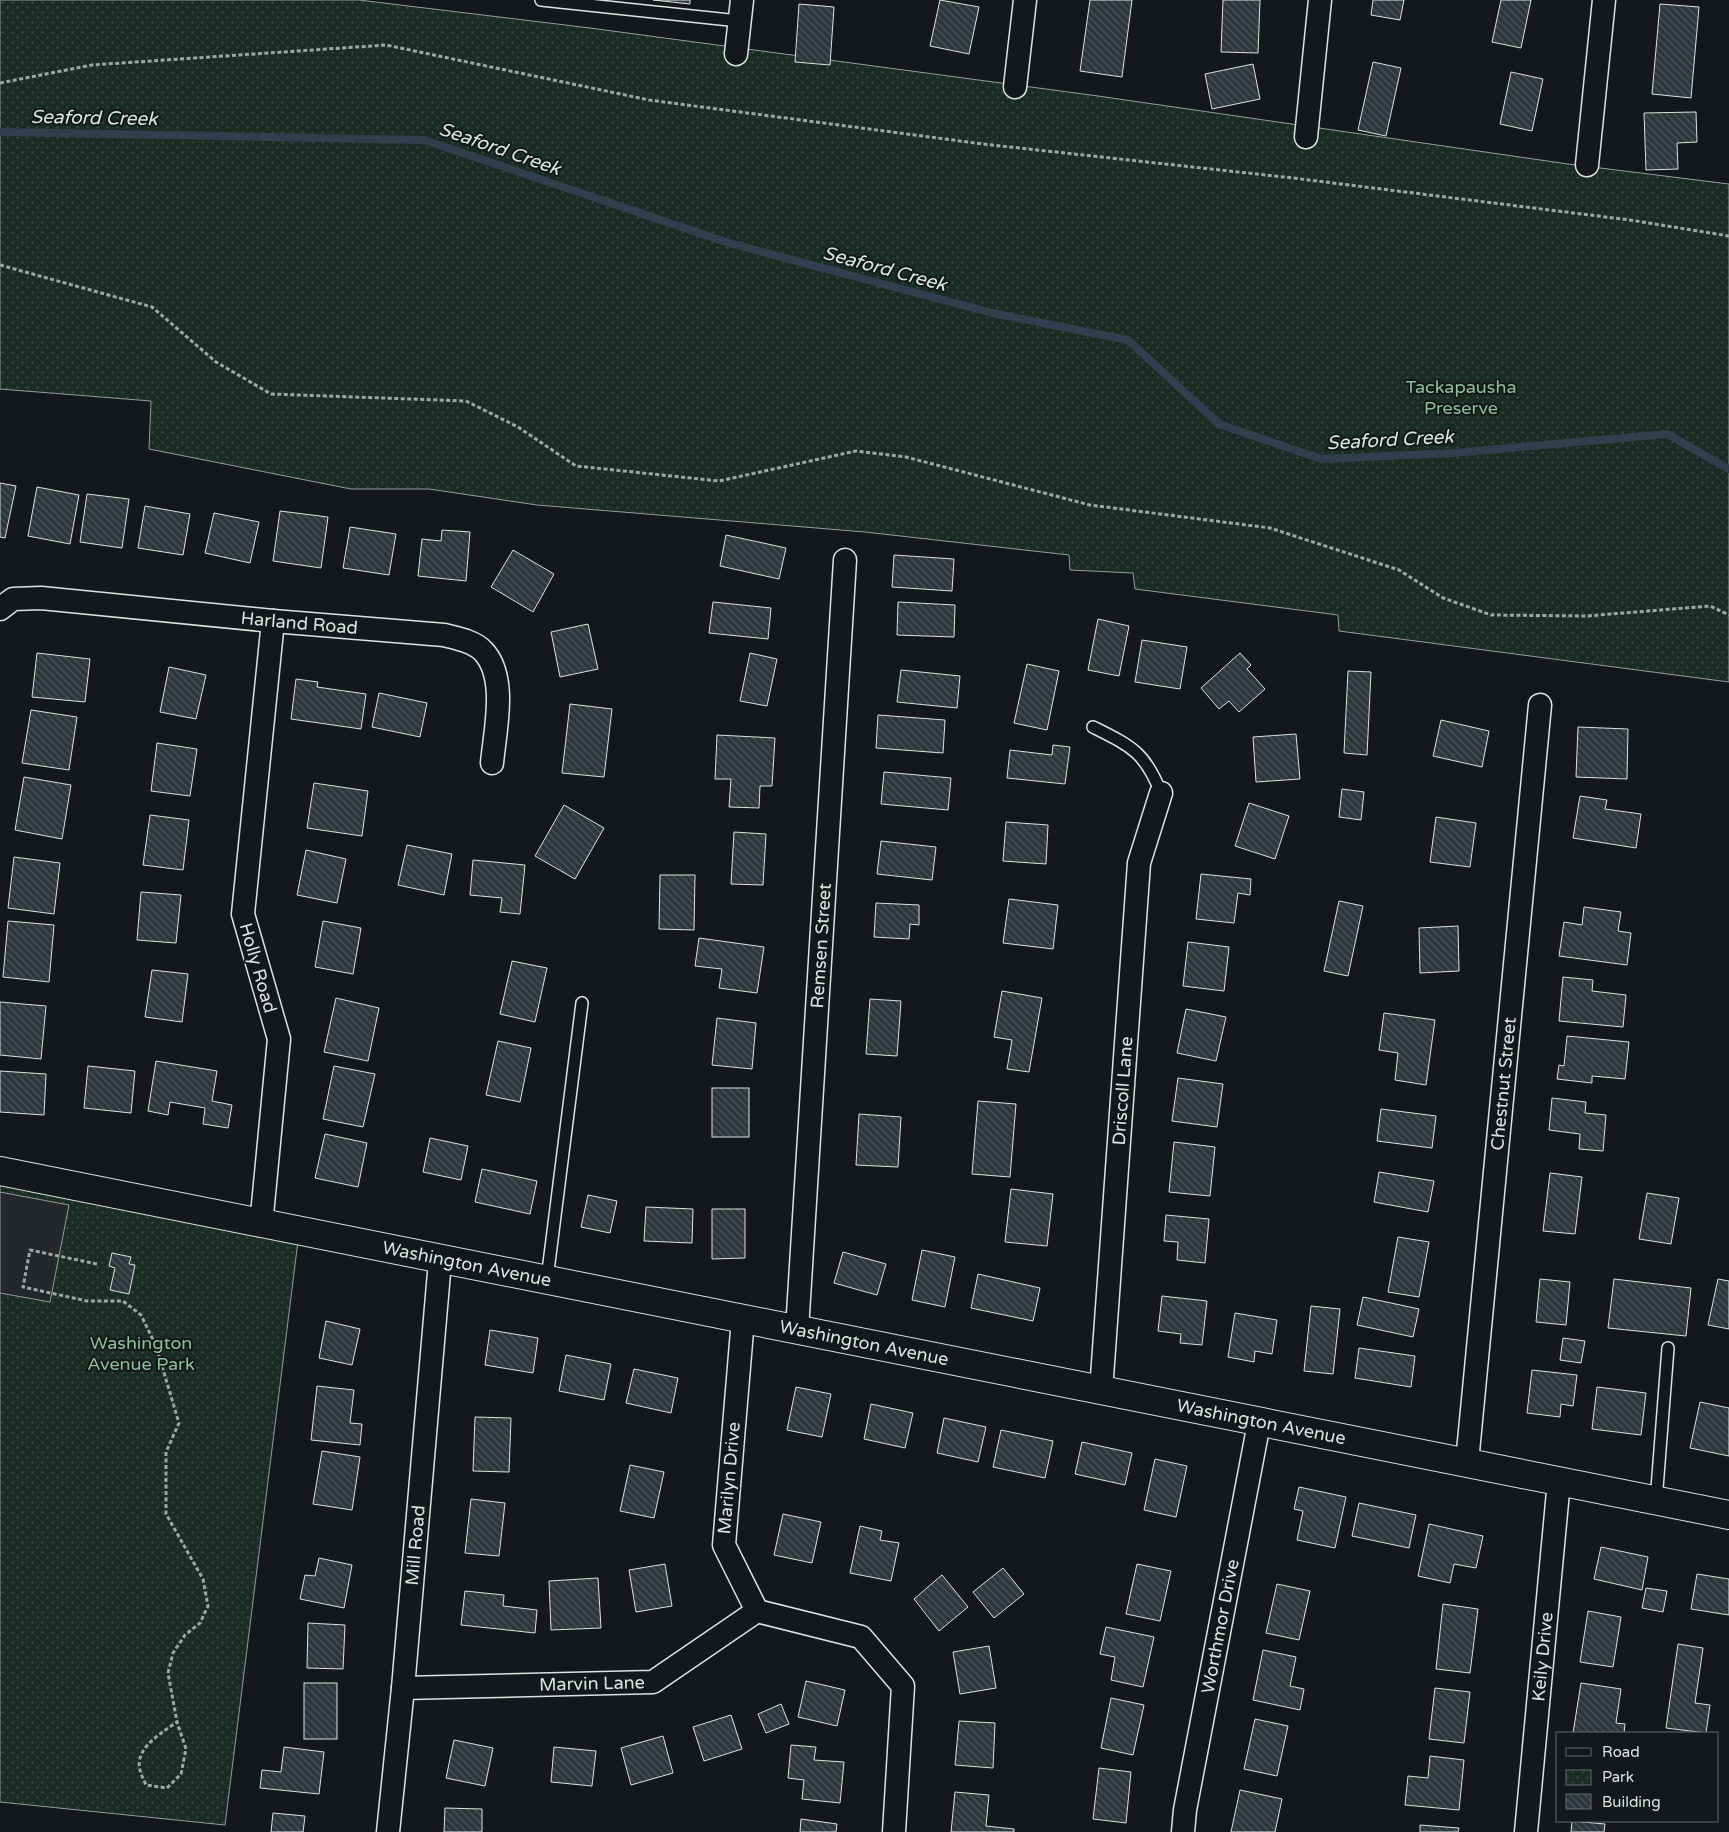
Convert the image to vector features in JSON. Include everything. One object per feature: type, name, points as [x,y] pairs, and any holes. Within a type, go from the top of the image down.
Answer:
[{"type":"street","points":[[1015,87],[1025,0]]},
{"type":"street","points":[[1306,137],[1320,0]]},
{"type":"street","points":[[1588,165],[1604,0]]},
{"type":"street","points":[[736,54],[741,10]]},
{"type":"street","name":"Remsen Street","points":[[797,1330],[845,560]]},
{"type":"street","name":"Harland Road","points":[[0,609],[13,600],[41,598],[444,636],[465,640],[482,650],[493,665],[499,685],[492,763]]},
{"type":"street","name":"Holly Road","points":[[261,1224],[279,1039],[243,914],[273,621]]},
{"type":"street","name":"Chestnut Street","points":[[1467,1462],[1540,705]]},
{"type":"street","name":"Driscoll Lane","points":[[1101,1391],[1139,863],[1161,793]]},
{"type":"street","name":"Washington Avenue","points":[[0,1171],[1729,1515]]},
{"type":"street","name":"Mill Road","points":[[388,1832],[403,1688],[440,1260]]},
{"type":"street","name":"Marilyn Drive","points":[[743,1319],[724,1545],[757,1611]]},
{"type":"street","name":"Worthmor Drive","points":[[1183,1832],[1185,1810],[1260,1423]]},
{"type":"street","name":"Keily Drive","points":[[1526,1832],[1559,1481]]},
{"type":"street","points":[[757,1611],[861,1637],[903,1686],[894,1832]]},
{"type":"street","name":"Marvin Lane","points":[[403,1688],[653,1682],[757,1611]]},
{"type":"lane","points":[[542,0],[741,10]]},
{"type":"lane","points":[[1094,727],[1121,741],[1145,759],[1152,770],[1161,793]]},
{"type":"lane","points":[[546,1281],[582,1003]]},
{"type":"lane","points":[[1656,1501],[1668,1348]]},
{"type":"path","points":[[0,83],[92,65],[386,44],[649,100],[983,144],[1293,178],[1630,220],[1729,236]]},
{"type":"path","points":[[0,265],[152,307],[216,362],[272,394],[466,401],[518,428],[576,466],[719,481],[856,452],[906,457],[1090,505],[1270,528],[1399,570],[1443,598],[1491,615],[1587,616],[1710,606],[1729,616]]},
{"type":"path","points":[[97,1264],[30,1250],[23,1287],[87,1301],[123,1301],[142,1315],[156,1346],[179,1423],[166,1452],[166,1514],[203,1579],[208,1606],[200,1623],[185,1635],[173,1653],[168,1673],[177,1722],[186,1749],[181,1774],[168,1788],[146,1785],[139,1768],[142,1751],[155,1738],[177,1722]]},
{"type":"green space","name":"Tackapausha Preserve","points":[[0,0],[359,0],[590,28],[1098,96],[1568,164],[1729,184],[1729,682],[1339,631],[1338,615],[1135,589],[1133,573],[1070,570],[1069,555],[865,532],[537,505],[429,489],[351,489],[149,449],[151,401],[0,389]]},
{"type":"green space","name":"Washington Avenue Park","points":[[0,1180],[298,1241],[225,1825],[0,1802]]},
{"type":"shaded area","points":[[0,1192],[69,1205],[50,1302],[0,1293]]},
{"type":"building","points":[[653,0],[690,0],[690,4]]},
{"type":"building","points":[[940,0],[979,7],[969,54],[930,46]]},
{"type":"building","points":[[1090,0],[1132,0],[1122,77],[1080,71]]},
{"type":"building","points":[[1223,0],[1260,0],[1258,53],[1221,52]]},
{"type":"building","points":[[1373,0],[1404,0],[1400,20],[1371,15]]},
{"type":"building","points":[[1501,0],[1531,0],[1521,48],[1492,42]]},
{"type":"building","points":[[799,4],[834,7],[830,65],[795,62]]},
{"type":"building","points":[[1660,4],[1699,7],[1691,98],[1652,94]]},
{"type":"building","points":[[1373,62],[1401,68],[1386,136],[1358,130]]},
{"type":"building","points":[[1253,64],[1260,99],[1212,109],[1205,74]]},
{"type":"building","points":[[1511,72],[1543,79],[1532,131],[1500,124]]},
{"type":"building","points":[[1696,112],[1697,142],[1677,143],[1678,169],[1646,170],[1644,113]]},
{"type":"building","points":[[0,483],[16,486],[5,538],[0,537]]},
{"type":"building","points":[[37,487],[79,495],[70,544],[28,536]]},
{"type":"building","points":[[87,494],[129,499],[122,548],[80,542]]},
{"type":"building","points":[[145,506],[190,514],[183,555],[138,548]]},
{"type":"building","points":[[280,511],[328,517],[321,568],[273,561]]},
{"type":"building","points":[[214,513],[259,522],[250,563],[205,553]]},
{"type":"building","points":[[350,527],[396,534],[389,575],[343,568]]},
{"type":"building","points":[[442,530],[470,532],[466,581],[418,576],[422,539],[441,541]]},
{"type":"building","points":[[726,535],[786,548],[779,579],[720,566]]},
{"type":"building","points":[[513,550],[554,574],[533,612],[491,587]]},
{"type":"building","points":[[894,555],[954,559],[952,591],[892,587]]},
{"type":"building","points":[[713,602],[771,608],[768,639],[709,633]]},
{"type":"building","points":[[898,602],[955,605],[954,637],[897,635]]},
{"type":"building","points":[[1098,619],[1129,626],[1119,676],[1088,670]]},
{"type":"building","points":[[588,624],[598,669],[560,677],[551,632]]},
{"type":"building","points":[[1142,640],[1187,647],[1180,689],[1135,682]]},
{"type":"building","points":[[37,653],[90,659],[85,702],[32,697]]},
{"type":"building","points":[[750,653],[777,659],[767,706],[740,701]]},
{"type":"building","points":[[1240,653],[1251,665],[1247,669],[1265,689],[1239,712],[1229,701],[1219,709],[1201,688]]},
{"type":"building","points":[[1027,664],[1059,671],[1047,730],[1014,723]]},
{"type":"building","points":[[169,667],[206,675],[196,719],[160,712]]},
{"type":"building","points":[[901,670],[960,676],[957,708],[897,702]]},
{"type":"building","points":[[1348,671],[1371,672],[1367,755],[1344,753]]},
{"type":"building","points":[[296,679],[318,682],[317,687],[366,694],[361,729],[291,719]]},
{"type":"building","points":[[379,693],[427,703],[420,737],[372,727]]},
{"type":"building","points":[[570,704],[612,709],[604,777],[562,773]]},
{"type":"building","points":[[31,710],[77,717],[69,770],[22,763]]},
{"type":"building","points":[[878,715],[945,720],[943,753],[876,748]]},
{"type":"building","points":[[1441,720],[1489,731],[1482,767],[1433,756]]},
{"type":"building","points":[[1578,727],[1628,729],[1627,779],[1576,777]]},
{"type":"building","points":[[1296,734],[1300,779],[1256,782],[1253,737]]},
{"type":"building","points":[[717,735],[775,738],[772,786],[760,786],[759,808],[729,807],[731,779],[715,779]]},
{"type":"building","points":[[157,743],[197,749],[190,796],[151,791]]},
{"type":"building","points":[[1053,745],[1070,747],[1065,784],[1007,778],[1010,750],[1052,755]]},
{"type":"building","points":[[884,772],[951,778],[948,810],[881,804]]},
{"type":"building","points":[[24,777],[71,785],[62,839],[15,830]]},
{"type":"building","points":[[314,783],[368,791],[362,836],[307,828]]},
{"type":"building","points":[[1342,789],[1364,792],[1361,820],[1339,817]]},
{"type":"building","points":[[1580,796],[1607,800],[1605,809],[1641,814],[1636,848],[1573,838]]},
{"type":"building","points":[[1249,803],[1289,816],[1275,859],[1235,846]]},
{"type":"building","points":[[564,805],[604,828],[575,879],[535,856]]},
{"type":"building","points":[[150,815],[189,820],[183,870],[143,865]]},
{"type":"building","points":[[1436,817],[1476,823],[1470,867],[1430,862]]},
{"type":"building","points":[[1006,822],[1048,825],[1046,864],[1003,861]]},
{"type":"building","points":[[734,832],[766,834],[763,885],[731,884]]},
{"type":"building","points":[[881,841],[936,847],[932,880],[877,874]]},
{"type":"building","points":[[407,845],[452,854],[444,895],[398,885]]},
{"type":"building","points":[[306,850],[346,859],[337,903],[297,895]]},
{"type":"building","points":[[14,857],[60,863],[54,914],[8,908]]},
{"type":"building","points":[[473,860],[525,865],[520,914],[500,912],[502,898],[470,895]]},
{"type":"building","points":[[1201,874],[1251,879],[1250,895],[1238,893],[1234,923],[1196,919]]},
{"type":"building","points":[[660,875],[695,875],[694,930],[659,929]]},
{"type":"building","points":[[141,892],[181,895],[176,943],[137,940]]},
{"type":"building","points":[[1009,899],[1058,905],[1053,949],[1003,943]]},
{"type":"building","points":[[1339,901],[1363,906],[1348,976],[1324,971]]},
{"type":"building","points":[[876,903],[919,905],[919,925],[910,924],[909,939],[874,937]]},
{"type":"building","points":[[1584,907],[1621,912],[1618,931],[1631,933],[1627,965],[1559,956],[1564,922],[1582,925]]},
{"type":"building","points":[[8,921],[54,925],[49,982],[3,977]]},
{"type":"building","points":[[323,921],[361,928],[353,974],[315,967]]},
{"type":"building","points":[[1458,926],[1459,971],[1420,973],[1419,928]]},
{"type":"building","points":[[699,938],[764,947],[757,993],[719,988],[722,969],[695,966]]},
{"type":"building","points":[[1188,942],[1229,947],[1224,991],[1183,986]]},
{"type":"building","points":[[512,961],[547,968],[535,1022],[500,1014]]},
{"type":"building","points":[[152,970],[188,974],[182,1022],[145,1017]]},
{"type":"building","points":[[1563,977],[1593,980],[1592,991],[1626,995],[1623,1027],[1559,1021]]},
{"type":"building","points":[[1002,991],[1042,998],[1029,1072],[1007,1069],[1012,1040],[994,1037]]},
{"type":"building","points":[[336,998],[379,1008],[368,1061],[324,1052]]},
{"type":"building","points":[[870,999],[901,1001],[897,1056],[866,1054]]},
{"type":"building","points":[[0,1002],[46,1006],[41,1059],[0,1055]]},
{"type":"building","points":[[1186,1009],[1226,1017],[1216,1061],[1177,1053]]},
{"type":"building","points":[[1384,1013],[1435,1020],[1426,1085],[1395,1080],[1398,1053],[1379,1050]]},
{"type":"building","points":[[717,1018],[756,1023],[752,1069],[712,1065]]},
{"type":"building","points":[[1567,1036],[1629,1042],[1625,1079],[1592,1076],[1592,1083],[1557,1079],[1559,1065],[1564,1066]]},
{"type":"building","points":[[498,1041],[531,1048],[520,1102],[486,1095]]},
{"type":"building","points":[[156,1061],[217,1071],[212,1101],[232,1105],[228,1128],[203,1124],[205,1108],[170,1102],[168,1115],[148,1111]]},
{"type":"building","points":[[88,1066],[135,1071],[131,1113],[84,1108]]},
{"type":"building","points":[[334,1066],[375,1074],[363,1127],[323,1119]]},
{"type":"building","points":[[0,1071],[46,1074],[44,1115],[0,1112]]},
{"type":"building","points":[[1178,1078],[1223,1084],[1217,1127],[1172,1121]]},
{"type":"building","points":[[712,1088],[749,1088],[749,1137],[712,1137]]},
{"type":"building","points":[[1552,1098],[1586,1102],[1585,1113],[1606,1115],[1603,1151],[1579,1149],[1580,1134],[1549,1130]]},
{"type":"building","points":[[978,1101],[1016,1104],[1010,1177],[972,1174]]},
{"type":"building","points":[[1381,1109],[1436,1116],[1432,1148],[1377,1141]]},
{"type":"building","points":[[859,1114],[901,1117],[898,1167],[856,1165]]},
{"type":"building","points":[[325,1134],[367,1143],[358,1187],[315,1178]]},
{"type":"building","points":[[430,1138],[468,1146],[461,1180],[423,1172]]},
{"type":"building","points":[[1174,1142],[1215,1147],[1210,1196],[1169,1192]]},
{"type":"building","points":[[482,1169],[537,1181],[530,1214],[475,1202]]},
{"type":"building","points":[[1379,1172],[1434,1181],[1428,1212],[1374,1202]]},
{"type":"building","points":[[1550,1173],[1582,1177],[1575,1234],[1543,1231]]},
{"type":"building","points":[[1011,1189],[1053,1194],[1047,1246],[1005,1242]]},
{"type":"building","points":[[1647,1193],[1679,1198],[1671,1244],[1639,1239]]},
{"type":"building","points":[[588,1195],[617,1201],[610,1233],[581,1227]]},
{"type":"building","points":[[646,1207],[693,1209],[692,1243],[644,1241]]},
{"type":"building","points":[[712,1209],[745,1209],[745,1258],[712,1259]]},
{"type":"building","points":[[1166,1215],[1209,1219],[1205,1263],[1177,1260],[1178,1242],[1164,1241]]},
{"type":"building","points":[[1398,1237],[1429,1242],[1419,1297],[1388,1292]]},
{"type":"building","points":[[922,1250],[955,1257],[945,1307],[912,1300]]},
{"type":"building","points":[[843,1252],[886,1264],[877,1295],[834,1283]]},
{"type":"building","points":[[112,1253],[131,1257],[129,1264],[135,1265],[129,1294],[110,1290],[115,1268],[109,1266]]},
{"type":"building","points":[[978,1274],[1040,1288],[1033,1321],[971,1308]]},
{"type":"building","points":[[1540,1279],[1570,1282],[1566,1325],[1536,1322]]},
{"type":"building","points":[[1614,1279],[1691,1288],[1686,1336],[1608,1328]]},
{"type":"building","points":[[1718,1279],[1729,1281],[1729,1329],[1708,1325]]},
{"type":"building","points":[[1162,1296],[1207,1301],[1202,1345],[1180,1343],[1181,1334],[1158,1331]]},
{"type":"building","points":[[1363,1297],[1419,1309],[1413,1337],[1357,1325]]},
{"type":"building","points":[[1311,1306],[1340,1309],[1333,1374],[1304,1371]]},
{"type":"building","points":[[1235,1313],[1277,1320],[1272,1354],[1255,1351],[1254,1362],[1228,1357]]},
{"type":"building","points":[[326,1321],[360,1329],[352,1365],[319,1358]]},
{"type":"building","points":[[490,1330],[538,1338],[533,1373],[485,1365]]},
{"type":"building","points":[[1563,1338],[1585,1341],[1581,1363],[1560,1360]]},
{"type":"building","points":[[1359,1348],[1415,1356],[1411,1387],[1355,1378]]},
{"type":"building","points":[[566,1355],[611,1364],[604,1400],[559,1391]]},
{"type":"building","points":[[634,1369],[678,1378],[671,1413],[626,1403]]},
{"type":"building","points":[[1532,1370],[1577,1375],[1573,1406],[1561,1404],[1560,1417],[1527,1413]]},
{"type":"building","points":[[317,1386],[354,1390],[350,1423],[362,1424],[360,1445],[311,1440]]},
{"type":"building","points":[[796,1387],[831,1394],[822,1437],[787,1430]]},
{"type":"building","points":[[1597,1387],[1646,1393],[1641,1435],[1592,1429]]},
{"type":"building","points":[[1700,1402],[1729,1408],[1729,1456],[1690,1448]]},
{"type":"building","points":[[871,1404],[913,1413],[905,1448],[864,1439]]},
{"type":"building","points":[[475,1417],[511,1418],[509,1472],[473,1471]]},
{"type":"building","points":[[944,1418],[986,1427],[978,1462],[937,1453]]},
{"type":"building","points":[[1001,1430],[1053,1441],[1045,1478],[993,1467]]},
{"type":"building","points":[[1082,1442],[1132,1453],[1125,1485],[1075,1474]]},
{"type":"building","points":[[322,1451],[360,1457],[352,1510],[313,1504]]},
{"type":"building","points":[[1155,1459],[1187,1466],[1176,1517],[1144,1510]]},
{"type":"building","points":[[630,1465],[664,1472],[654,1518],[620,1511]]},
{"type":"building","points":[[1299,1487],[1346,1497],[1335,1548],[1297,1540],[1303,1511],[1294,1509]]},
{"type":"building","points":[[471,1499],[505,1503],[499,1556],[465,1553]]},
{"type":"building","points":[[1359,1503],[1416,1515],[1409,1548],[1352,1536]]},
{"type":"building","points":[[783,1514],[821,1522],[812,1563],[774,1555]]},
{"type":"building","points":[[1429,1524],[1483,1536],[1476,1568],[1454,1564],[1450,1583],[1418,1576]]},
{"type":"building","points":[[860,1526],[882,1531],[880,1540],[899,1543],[891,1581],[850,1573]]},
{"type":"building","points":[[1601,1547],[1648,1557],[1642,1590],[1594,1579]]},
{"type":"building","points":[[319,1558],[352,1565],[344,1608],[300,1599],[305,1575],[315,1576]]},
{"type":"building","points":[[665,1564],[672,1606],[636,1612],[629,1570]]},
{"type":"building","points":[[1137,1564],[1171,1571],[1160,1621],[1126,1614]]},
{"type":"building","points":[[1003,1568],[1024,1594],[994,1618],[973,1592]]},
{"type":"building","points":[[1697,1574],[1729,1579],[1729,1615],[1691,1609]]},
{"type":"building","points":[[942,1575],[968,1607],[939,1631],[914,1599]]},
{"type":"building","points":[[598,1578],[601,1628],[551,1630],[549,1581]]},
{"type":"building","points":[[1277,1584],[1310,1591],[1299,1640],[1266,1633]]},
{"type":"building","points":[[1646,1588],[1667,1591],[1663,1612],[1642,1608]]},
{"type":"building","points":[[465,1591],[504,1595],[503,1606],[537,1610],[535,1633],[461,1625]]},
{"type":"building","points":[[1443,1604],[1478,1609],[1470,1673],[1436,1669]]},
{"type":"building","points":[[1588,1611],[1621,1617],[1613,1667],[1580,1662]]},
{"type":"building","points":[[308,1623],[345,1625],[343,1669],[307,1668]]},
{"type":"building","points":[[1106,1627],[1154,1637],[1143,1687],[1111,1680],[1115,1657],[1100,1654]]},
{"type":"building","points":[[1678,1644],[1703,1648],[1695,1703],[1710,1705],[1706,1732],[1666,1728]]},
{"type":"building","points":[[989,1646],[996,1688],[960,1694],[953,1652]]},
{"type":"building","points":[[1263,1650],[1296,1657],[1290,1686],[1304,1689],[1300,1710],[1253,1700]]},
{"type":"building","points":[[806,1681],[845,1690],[837,1726],[798,1717]]},
{"type":"building","points":[[304,1683],[337,1683],[337,1739],[304,1739]]},
{"type":"building","points":[[1581,1683],[1621,1689],[1616,1723],[1625,1724],[1624,1732],[1573,1732]]},
{"type":"building","points":[[1435,1688],[1470,1692],[1464,1743],[1429,1739]]},
{"type":"building","points":[[1111,1698],[1144,1705],[1133,1755],[1101,1748]]},
{"type":"building","points":[[781,1704],[789,1724],[766,1733],[758,1714]]},
{"type":"building","points":[[731,1715],[742,1749],[704,1761],[693,1727]]},
{"type":"building","points":[[1255,1719],[1288,1726],[1277,1776],[1244,1769]]},
{"type":"building","points":[[959,1721],[995,1723],[993,1768],[955,1765]]},
{"type":"building","points":[[663,1736],[673,1773],[631,1785],[621,1748]]},
{"type":"building","points":[[454,1740],[493,1748],[485,1786],[446,1778]]},
{"type":"building","points":[[791,1745],[816,1747],[814,1760],[844,1762],[840,1803],[802,1799],[804,1780],[788,1778]]},
{"type":"building","points":[[284,1747],[324,1752],[319,1794],[260,1788],[262,1770],[281,1772]]},
{"type":"building","points":[[554,1747],[596,1751],[592,1786],[551,1782]]},
{"type":"building","points":[[1430,1756],[1464,1760],[1459,1810],[1405,1805],[1408,1776],[1428,1778]]},
{"type":"building","points":[[1099,1768],[1131,1772],[1126,1823],[1093,1819]]},
{"type":"building","points":[[1240,1790],[1282,1799],[1275,1832],[1231,1832]]},
{"type":"building","points":[[955,1792],[989,1795],[986,1826],[1014,1829],[1014,1832],[951,1832]]},
{"type":"building","points":[[445,1808],[482,1809],[482,1832],[444,1832]]},
{"type":"building","points":[[273,1813],[305,1816],[303,1832],[271,1832]]},
{"type":"building","points":[[801,1819],[837,1824],[836,1832],[800,1832]]},
{"type":"building","points":[[1572,1822],[1605,1824],[1604,1832],[1571,1832]]},
{"type":"building","points":[[1420,1825],[1459,1828],[1458,1832],[1420,1832]]},
{"type":"waterway","name":"Seaford Creek","points":[[0,132],[424,140],[729,243],[992,313],[1128,340],[1219,424],[1321,459],[1454,453],[1667,434],[1729,469]]}]
